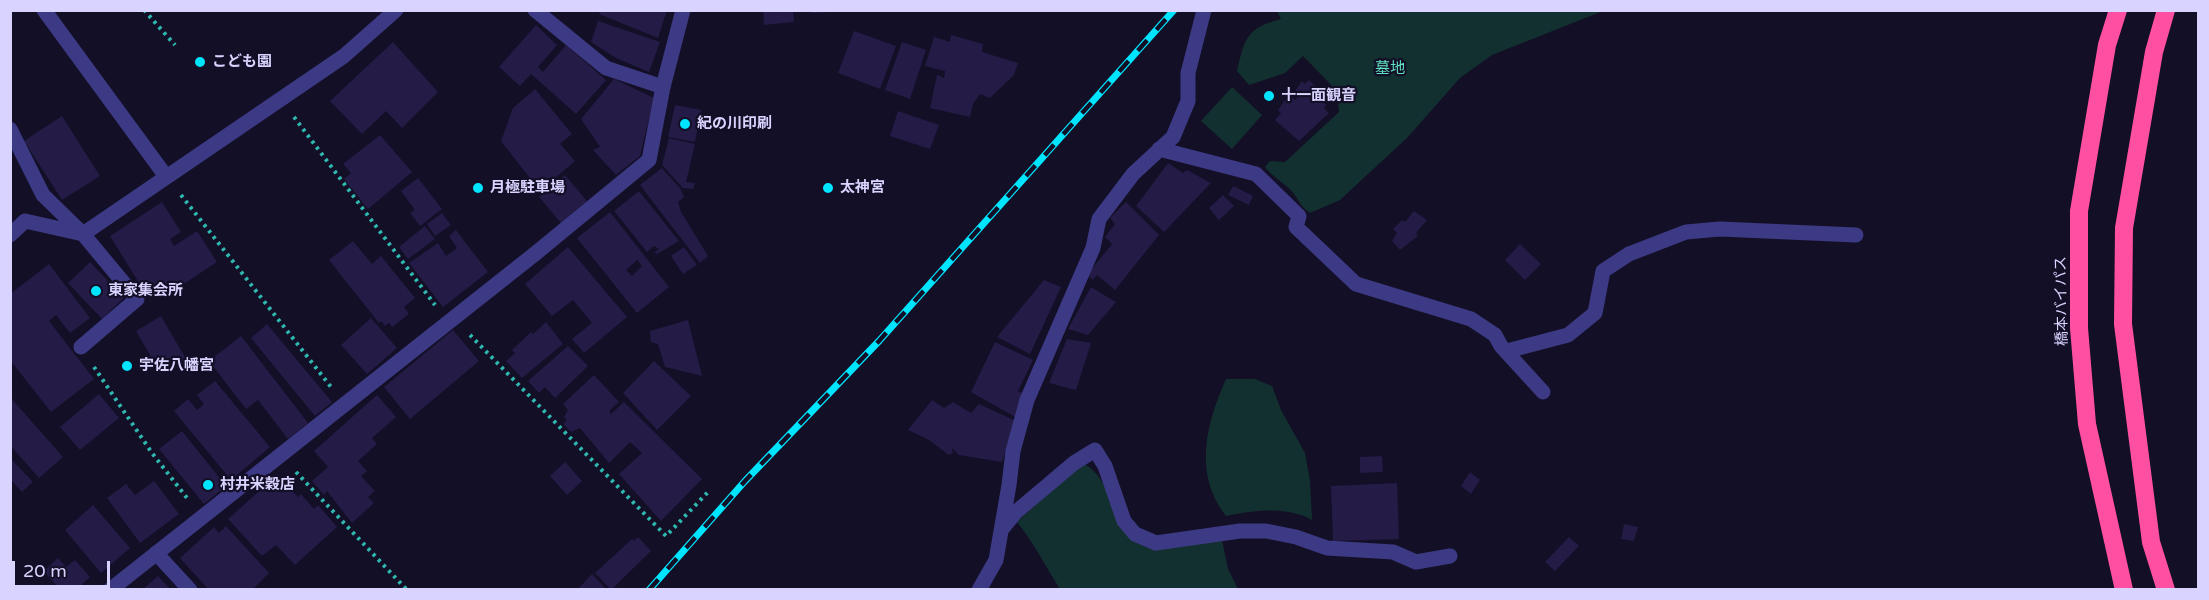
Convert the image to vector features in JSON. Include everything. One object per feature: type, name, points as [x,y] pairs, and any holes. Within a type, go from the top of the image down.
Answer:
[{"type":"highway","name":"橋本バイパス","points":[[2118,10],[2107,45],[2079,211],[2079,328],[2087,424],[2124,590]]},
{"type":"highway","points":[[2166,10],[2154,52],[2124,228],[2123,324],[2151,542],[2166,590]]},
{"type":"street","points":[[44,10],[165,175]]},
{"type":"street","points":[[10,235],[25,221],[83,234],[165,175],[344,56],[396,10]]},
{"type":"street","points":[[535,10],[606,68],[663,87]]},
{"type":"street","points":[[110,590],[281,456],[649,160],[663,87],[683,10]]},
{"type":"street","points":[[979,590],[996,560],[1013,451],[1027,400],[1093,248],[1099,219],[1133,174],[1173,137],[1188,101],[1188,73],[1204,10]]},
{"type":"street","points":[[10,129],[43,195],[83,234],[137,299],[81,347]]},
{"type":"street","points":[[1159,149],[1256,174],[1299,216],[1296,227],[1356,284],[1471,319],[1495,335],[1506,351],[1543,392]]},
{"type":"street","points":[[1506,351],[1568,335],[1595,313],[1602,271],[1629,254],[1686,232],[1720,229],[1856,235]]},
{"type":"street","points":[[1002,529],[1016,512],[1074,463],[1095,450],[1105,466],[1124,521],[1135,534],[1156,543],[1240,531],[1266,531],[1296,537],[1327,548],[1393,552],[1416,561],[1439,560],[1450,556]]},
{"type":"street","points":[[156,553],[190,590]]},
{"type":"path","points":[[144,10],[175,45]]},
{"type":"path","points":[[280,100],[380,228],[438,309],[453,318],[666,536],[709,491]]},
{"type":"path","points":[[165,175],[345,404]]},
{"type":"path","points":[[81,347],[152,453],[202,517]]},
{"type":"path","points":[[281,456],[407,590]]},
{"type":"green space","name":"墓地","points":[[1277,11],[1603,11],[1492,55],[1460,78],[1407,138],[1340,200],[1310,213],[1291,191],[1265,167],[1270,161],[1285,162],[1339,112],[1337,91],[1303,56],[1285,73],[1249,85],[1237,71],[1242,50],[1249,36],[1261,26],[1281,19]]},
{"type":"green space","points":[[1232,87],[1262,115],[1232,149],[1201,121]]},
{"type":"green space","points":[[1226,379],[1255,379],[1272,386],[1281,410],[1305,453],[1310,481],[1312,520],[1281,511],[1247,512],[1226,516],[1216,500],[1209,483],[1206,449],[1213,413]]},
{"type":"green space","points":[[1082,463],[1097,475],[1104,485],[1132,536],[1222,540],[1228,569],[1238,589],[1060,589],[1017,522]]},
{"type":"building","points":[[601,10],[667,10],[658,38],[599,14]]},
{"type":"building","points":[[763,10],[793,10],[794,22],[764,25]]},
{"type":"building","points":[[812,10],[828,10],[828,12],[812,13]]},
{"type":"building","points":[[598,21],[660,42],[649,72],[616,58],[591,42]]},
{"type":"building","points":[[536,25],[557,45],[538,67],[543,72],[566,45],[606,80],[576,114],[531,74],[520,86],[499,67]]},
{"type":"building","points":[[854,31],[896,46],[880,89],[838,73]]},
{"type":"building","points":[[951,35],[983,44],[982,52],[1018,63],[1014,75],[990,98],[980,94],[973,104],[970,117],[930,108],[937,75],[944,78],[945,71],[925,66],[934,37],[950,42]]},
{"type":"building","points":[[393,42],[438,92],[402,128],[386,111],[362,134],[330,101]]},
{"type":"building","points":[[902,42],[926,50],[910,99],[885,90]]},
{"type":"building","points":[[614,79],[654,98],[640,156],[616,175],[593,150],[600,147],[581,119]]},
{"type":"building","points":[[1309,80],[1321,92],[1318,96],[1326,105],[1324,108],[1329,113],[1299,141],[1275,120],[1281,113],[1278,110],[1289,94],[1295,100],[1300,95],[1295,91],[1302,81],[1305,84]]},
{"type":"building","points":[[535,89],[572,134],[560,144],[575,161],[540,191],[501,141],[513,108]]},
{"type":"building","name":"紀の川印刷","points":[[675,105],[701,110],[695,142],[668,137]]},
{"type":"building","points":[[898,111],[939,125],[930,149],[890,136]]},
{"type":"building","points":[[62,116],[100,176],[62,200],[24,141]]},
{"type":"building","points":[[380,135],[412,172],[368,209],[344,179],[351,173],[343,164]]},
{"type":"building","points":[[669,138],[695,144],[686,182],[695,183],[693,189],[683,188],[662,165]]},
{"type":"building","points":[[1168,163],[1183,173],[1187,170],[1211,183],[1164,232],[1136,206]]},
{"type":"building","points":[[662,168],[680,188],[684,197],[678,202],[681,212],[708,256],[700,263],[640,185]]},
{"type":"building","points":[[565,175],[587,201],[561,223],[539,197]]},
{"type":"building","points":[[418,178],[442,209],[420,226],[410,213],[415,210],[401,191]]},
{"type":"building","points":[[1233,186],[1253,196],[1249,205],[1228,195]]},
{"type":"building","points":[[639,191],[679,241],[657,254],[654,252],[659,249],[654,246],[647,252],[614,211]]},
{"type":"building","points":[[1223,195],[1234,206],[1219,220],[1209,208]]},
{"type":"building","points":[[162,202],[181,232],[170,239],[174,246],[197,231],[217,262],[167,295],[162,286],[147,296],[110,236]]},
{"type":"building","points":[[1126,202],[1159,235],[1115,290],[1097,275],[1093,280],[1087,275],[1112,244],[1105,237],[1115,224],[1110,218]]},
{"type":"building","points":[[1414,211],[1427,220],[1416,233],[1418,236],[1400,250],[1392,241],[1397,233],[1393,229],[1402,220],[1405,222]]},
{"type":"building","points":[[610,212],[669,287],[637,313],[577,238]],"holes":[[[637,260],[642,266],[632,276],[626,270]]]},
{"type":"building","points":[[442,213],[451,225],[435,236],[427,224]]},
{"type":"building","points":[[425,226],[435,239],[408,259],[399,247]]},
{"type":"building","points":[[456,230],[488,272],[443,307],[409,263],[438,243],[446,256],[457,248],[449,236]]},
{"type":"building","points":[[353,241],[372,264],[381,256],[415,298],[404,307],[409,314],[392,327],[389,323],[385,326],[381,321],[379,323],[329,260]]},
{"type":"building","points":[[1520,244],[1541,264],[1525,280],[1505,260]]},
{"type":"building","points":[[568,247],[627,317],[584,353],[572,339],[592,323],[573,300],[552,316],[525,284]]},
{"type":"building","points":[[684,247],[697,265],[683,274],[671,256]]},
{"type":"building","name":"東家集会所","points":[[90,262],[124,298],[102,319],[68,283]]},
{"type":"building","points":[[49,264],[90,318],[70,333],[56,315],[49,321],[94,379],[51,412],[10,360],[10,294]]},
{"type":"building","points":[[1044,280],[1061,287],[1030,354],[997,337]]},
{"type":"building","points":[[1091,287],[1116,302],[1088,335],[1068,329]]},
{"type":"building","points":[[161,316],[186,359],[161,374],[136,331]]},
{"type":"building","points":[[371,318],[397,348],[367,374],[341,345]]},
{"type":"building","points":[[688,320],[702,376],[665,367],[658,344],[651,342],[650,331]]},
{"type":"building","points":[[546,322],[563,344],[522,378],[506,361],[515,353],[512,350],[531,332],[533,334]]},
{"type":"building","points":[[267,324],[332,402],[315,416],[251,338]]},
{"type":"building","points":[[453,330],[479,361],[410,419],[384,387]]},
{"type":"building","points":[[241,336],[308,423],[288,439],[258,400],[246,409],[209,361]]},
{"type":"building","points":[[1067,339],[1091,343],[1076,390],[1049,383]]},
{"type":"building","points":[[995,342],[1033,360],[1018,391],[1024,394],[1015,417],[971,392]]},
{"type":"building","points":[[568,346],[588,366],[555,398],[545,387],[539,393],[528,381]]},
{"type":"building","points":[[654,361],[691,396],[657,430],[623,393]]},
{"type":"building","points":[[594,375],[619,402],[609,411],[611,414],[624,402],[702,479],[661,521],[619,474],[642,453],[630,442],[609,463],[580,428],[571,432],[563,424],[567,420],[564,417],[568,410],[563,404]]},
{"type":"building","points":[[215,381],[270,447],[231,480],[174,411],[188,399],[197,410],[204,404],[197,395]]},
{"type":"building","points":[[99,394],[119,418],[80,450],[60,427]]},
{"type":"building","points":[[377,395],[396,417],[372,438],[377,444],[358,461],[367,471],[361,476],[375,491],[368,497],[374,503],[352,523],[327,491],[324,495],[312,481],[328,467],[314,451]]},
{"type":"building","points":[[10,397],[63,457],[39,478],[10,445]]},
{"type":"building","points":[[932,400],[944,408],[953,402],[971,413],[979,404],[1014,420],[1002,462],[959,455],[952,448],[953,453],[949,455],[929,440],[908,430]]},
{"type":"building","points":[[182,431],[226,486],[204,504],[159,449]]},
{"type":"building","points":[[1382,456],[1383,472],[1360,473],[1360,457]]},
{"type":"building","points":[[10,458],[33,482],[22,492],[10,479]]},
{"type":"building","points":[[565,462],[582,481],[567,495],[550,476]]},
{"type":"building","points":[[1470,472],[1480,480],[1471,494],[1461,486]]},
{"type":"building","points":[[278,474],[298,497],[301,494],[314,509],[318,505],[337,527],[295,565],[276,545],[262,556],[228,519]]},
{"type":"building","points":[[154,481],[179,514],[140,543],[107,498],[126,484],[135,495]]},
{"type":"building","points":[[1397,483],[1399,539],[1333,541],[1331,486]]},
{"type":"building","points":[[93,505],[130,548],[101,573],[65,530]]},
{"type":"building","points":[[1624,524],[1638,527],[1634,541],[1621,539]]},
{"type":"building","points":[[226,526],[269,573],[252,590],[209,590],[180,558],[214,527],[219,533]]},
{"type":"building","points":[[638,537],[651,551],[611,590],[595,573],[632,539],[634,541]]},
{"type":"building","points":[[1569,537],[1579,546],[1555,571],[1545,562]]},
{"type":"building","points":[[58,558],[66,567],[75,560],[90,577],[76,590],[60,590],[44,571]]},
{"type":"building","points":[[592,574],[607,590],[577,590]]},
{"type":"building","points":[[158,576],[171,590],[142,590]]},
{"type":"railway","points":[[649,590],[745,481],[879,341],[1174,10]]},
{"type":"place","name":"こども園","points":[[200,62]]},
{"type":"place","name":"十一面観音","points":[[1269,96]]},
{"type":"place","name":"紀の川印刷","points":[[685,124]]},
{"type":"place","name":"月極駐車場","points":[[478,188]]},
{"type":"place","name":"太神宮","points":[[828,188]]},
{"type":"place","name":"東家集会所","points":[[96,291]]},
{"type":"place","name":"宇佐八幡宮","points":[[127,366]]},
{"type":"place","name":"村井米穀店","points":[[208,485]]}]
